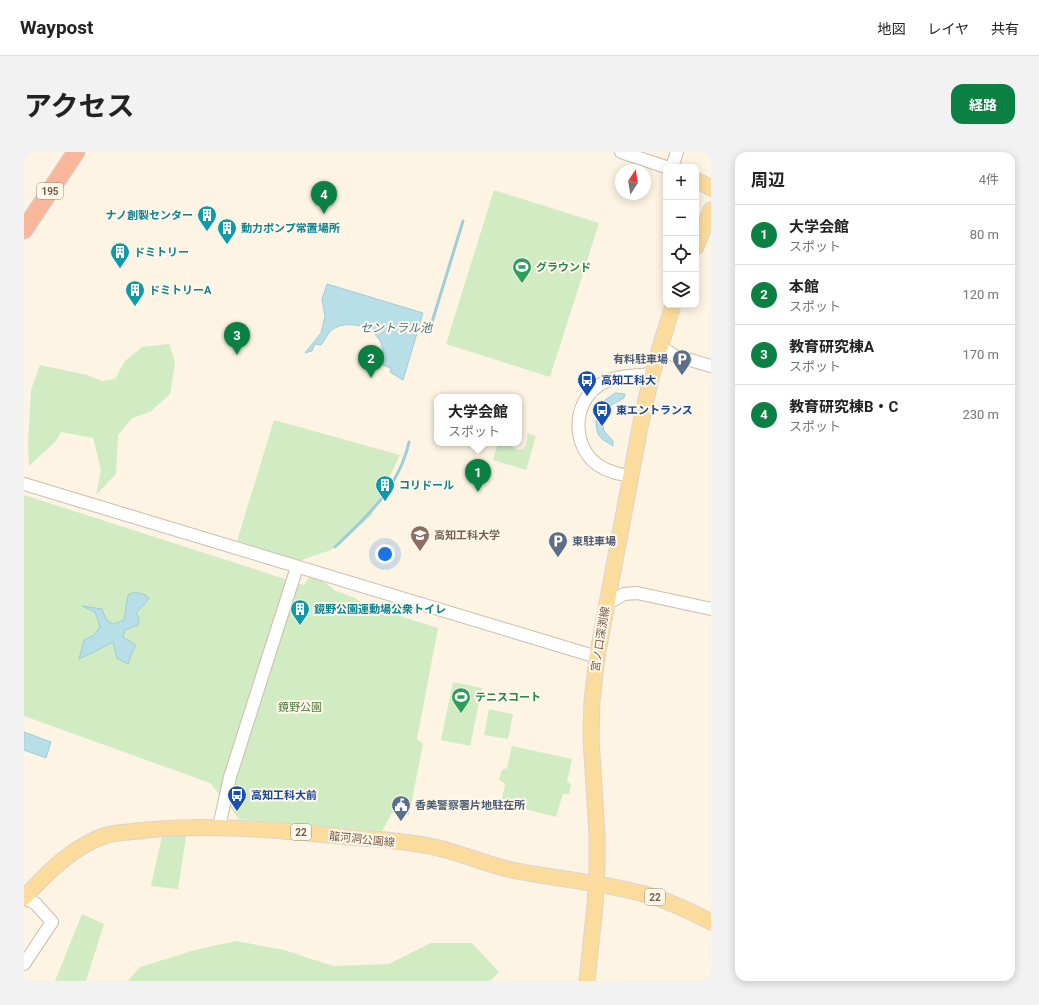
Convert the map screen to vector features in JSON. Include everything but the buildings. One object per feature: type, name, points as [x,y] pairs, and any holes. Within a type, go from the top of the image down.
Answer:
[{"type":"highway","name":"195","points":[[24,230],[76,152]]},
{"type":"main road","points":[[699,182],[711,188]]},
{"type":"main road","points":[[699,240],[711,210]]},
{"type":"main road","name":"宮ノ口深渕線","points":[[587,981],[596,884],[597,834],[591,738],[592,701],[596,657],[630,476],[652,374],[672,308]]},
{"type":"main road","name":"龍河洞公園線","points":[[24,898],[59,864],[72,854],[99,838],[115,833],[161,829],[220,828],[291,832],[429,846],[463,855],[490,865],[554,878],[634,891],[664,900],[711,922]]},
{"type":"street","points":[[621,152],[663,167]]},
{"type":"street","points":[[673,164],[677,152]]},
{"type":"street","points":[[660,346],[673,355],[711,366]]},
{"type":"street","points":[[630,476],[614,473],[598,465],[588,455],[580,440],[578,420],[586,398],[598,386],[610,380],[652,374]]},
{"type":"street","points":[[24,484],[596,657]]},
{"type":"street","points":[[220,828],[230,777],[297,566]]},
{"type":"street","points":[[605,607],[610,602],[624,594],[637,593],[711,609]]},
{"type":"street","points":[[24,898],[34,903],[52,922],[24,964]]},
{"type":"green space","name":"グラウンド","points":[[494,190],[599,223],[550,377],[446,344]]},
{"type":"green space","points":[[169,344],[175,362],[170,394],[150,412],[132,418],[118,435],[116,474],[96,495],[101,470],[93,438],[61,432],[56,441],[29,466],[28,443],[31,390],[40,365],[87,375],[102,381],[115,379],[125,361],[142,347]]},
{"type":"green space","points":[[274,420],[400,455],[371,516],[331,550],[299,561],[237,541]]},
{"type":"green space","points":[[527,433],[536,436],[526,470],[493,460],[497,446],[512,446],[520,450],[525,447]]},
{"type":"green space","name":"鏡野公園","points":[[24,495],[304,585],[312,573],[336,591],[355,598],[365,605],[438,628],[417,739],[423,744],[409,815],[392,813],[382,831],[239,819],[210,783],[24,716]]},
{"type":"green space","name":"テニスコート","points":[[453,682],[482,688],[470,746],[441,740]]},
{"type":"green space","points":[[489,709],[513,714],[508,739],[484,735]]},
{"type":"green space","points":[[512,746],[572,759],[567,782],[571,784],[569,794],[563,794],[556,817],[501,803],[505,784],[499,780],[502,770],[507,768]]},
{"type":"green space","points":[[163,831],[187,831],[178,889],[151,886]]},
{"type":"green space","points":[[82,914],[104,924],[86,981],[55,981]]},
{"type":"green space","points":[[236,941],[284,950],[333,966],[389,964],[431,943],[472,943],[499,972],[490,981],[128,981],[140,967],[195,950]]},
{"type":"water","name":"セントラル池","points":[[327,284],[423,313],[403,380],[390,372],[391,368],[383,365],[383,351],[379,339],[368,329],[361,326],[338,326],[331,331],[321,345],[315,344],[312,351],[305,353],[321,333],[325,316],[322,300]]},
{"type":"water","points":[[615,393],[625,394],[624,398],[613,404],[606,411],[599,409],[605,400]]},
{"type":"water","points":[[596,420],[602,421],[604,431],[613,441],[613,446],[598,434]]},
{"type":"water","points":[[135,592],[146,595],[149,599],[136,613],[139,618],[138,625],[125,630],[123,637],[136,645],[128,664],[117,658],[113,642],[79,659],[84,640],[94,635],[100,627],[95,612],[82,606],[102,609],[107,621],[114,624],[124,620],[128,595]]},
{"type":"water","points":[[24,732],[51,742],[46,758],[24,750]]},
{"type":"waterway","points":[[418,329],[429,332],[463,221]]},
{"type":"waterway","points":[[335,547],[359,524],[390,487],[398,473],[409,442]]},
{"type":"place","name":"教育研究棟B・C","points":[[324,214]]},
{"type":"place","name":"ナノ創製センター","points":[[207,232]]},
{"type":"place","name":"動力ポンプ常置場所","points":[[227,245]]},
{"type":"place","name":"ドミトリー","points":[[120,269]]},
{"type":"place","name":"グラウンド","points":[[522,284]]},
{"type":"place","name":"ドミトリーA","points":[[135,307]]},
{"type":"place","name":"教育研究棟A","points":[[237,355]]},
{"type":"place","name":"有料駐車場","points":[[682,376]]},
{"type":"place","name":"本館","points":[[371,378]]},
{"type":"place","name":"高知工科大","points":[[587,397]]},
{"type":"place","name":"東エントランス","points":[[602,427]]},
{"type":"place","name":"大学会館","points":[[478,492]]},
{"type":"place","name":"コリドール","points":[[385,502]]},
{"type":"place","name":"高知工科大学","points":[[420,552]]},
{"type":"place","name":"東駐車場","points":[[558,558]]},
{"type":"place","name":"鏡野公園運動場公衆トイレ","points":[[300,626]]},
{"type":"place","name":"テニスコート","points":[[461,714]]},
{"type":"place","name":"高知工科大前","points":[[237,812]]},
{"type":"place","name":"香美警察署片地駐在所","points":[[401,822]]}]
